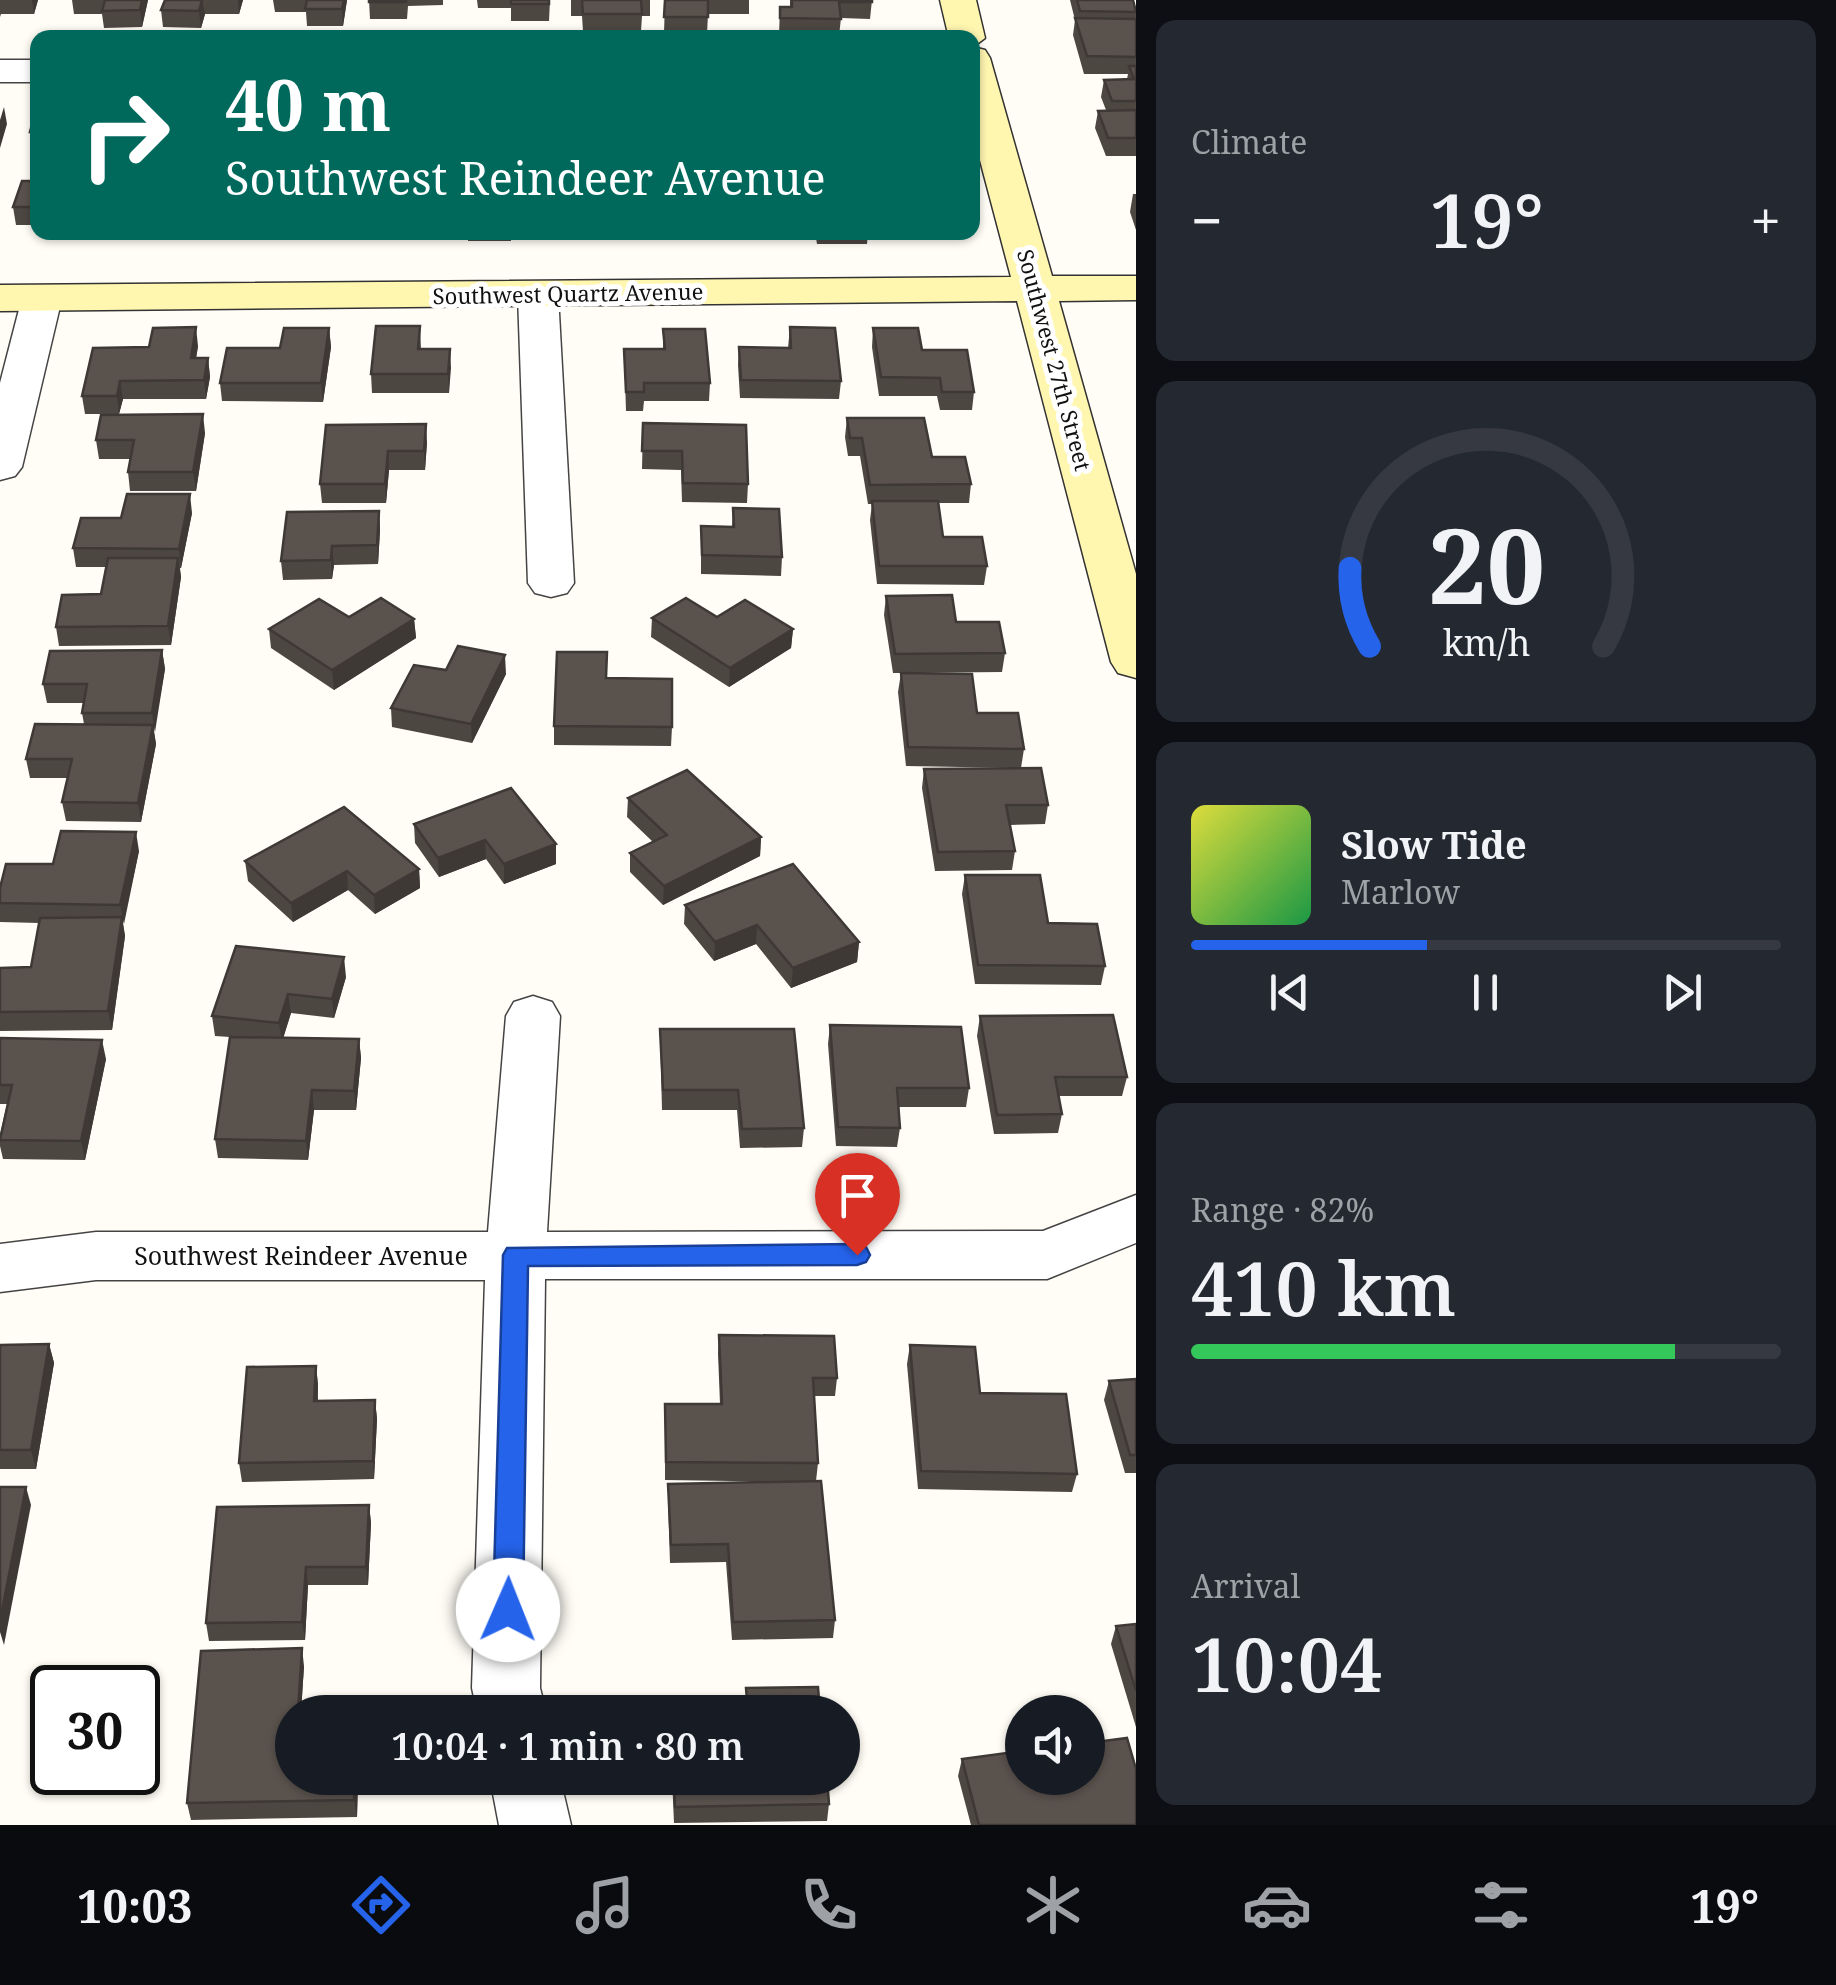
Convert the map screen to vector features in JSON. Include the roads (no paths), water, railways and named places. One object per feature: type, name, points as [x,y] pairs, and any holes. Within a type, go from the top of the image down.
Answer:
[{"type":"main road","name":"Southwest 27th Street","points":[[958,0],[965,30]]},
{"type":"main road","name":"Southwest 27th Street","points":[[980,88],[1136,662]]},
{"type":"main road","name":"Southwest Quartz Avenue","points":[[0,298],[1136,288]]},
{"type":"street","points":[[0,71],[30,71]]},
{"type":"street","points":[[538,295],[550,582]]},
{"type":"street","points":[[0,467],[42,298]]},
{"type":"street","points":[[507,1695],[516,1255],[533,1016]]},
{"type":"street","name":"Southwest Reindeer Avenue","points":[[0,1268],[96,1256],[1047,1254],[1136,1218]]},
{"type":"street","points":[[529,1795],[535,1825]]}]
